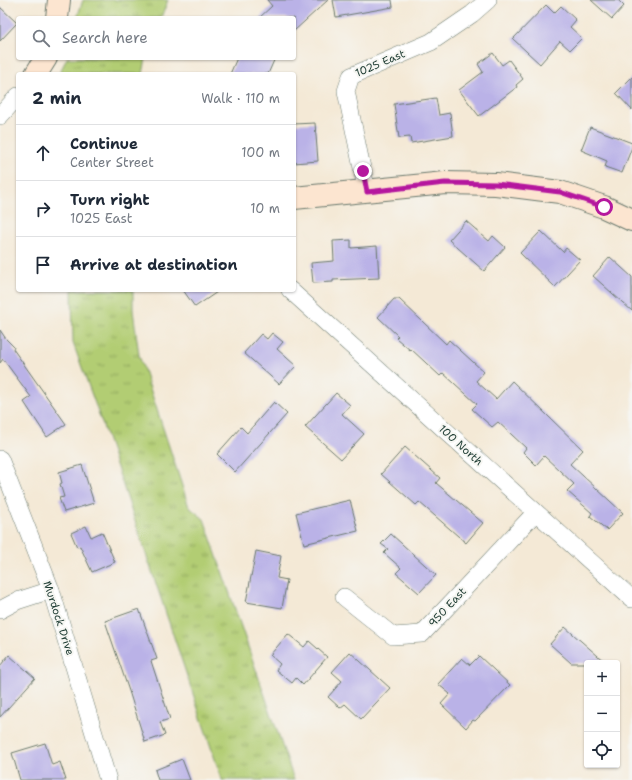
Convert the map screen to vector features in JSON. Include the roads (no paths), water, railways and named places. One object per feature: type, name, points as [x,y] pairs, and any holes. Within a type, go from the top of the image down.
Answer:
[{"type":"street","points":[[57,16],[59,0]]},
{"type":"street","name":"1025 East","points":[[367,192],[346,91],[351,76],[431,42],[472,14],[488,0]]},
{"type":"street","points":[[37,72],[45,60]]},
{"type":"street","points":[[0,116],[16,98]]},
{"type":"street","points":[[296,198],[367,192],[445,183],[496,184],[560,192],[604,207],[632,220]]},
{"type":"street","name":"100 North","points":[[292,292],[535,513],[632,599]]},
{"type":"street","name":"Murdock Drive","points":[[0,459],[51,590],[108,780]]},
{"type":"street","name":"950 East","points":[[344,596],[393,636],[422,634],[535,513]]},
{"type":"street","points":[[0,610],[17,601],[51,590]]}]
